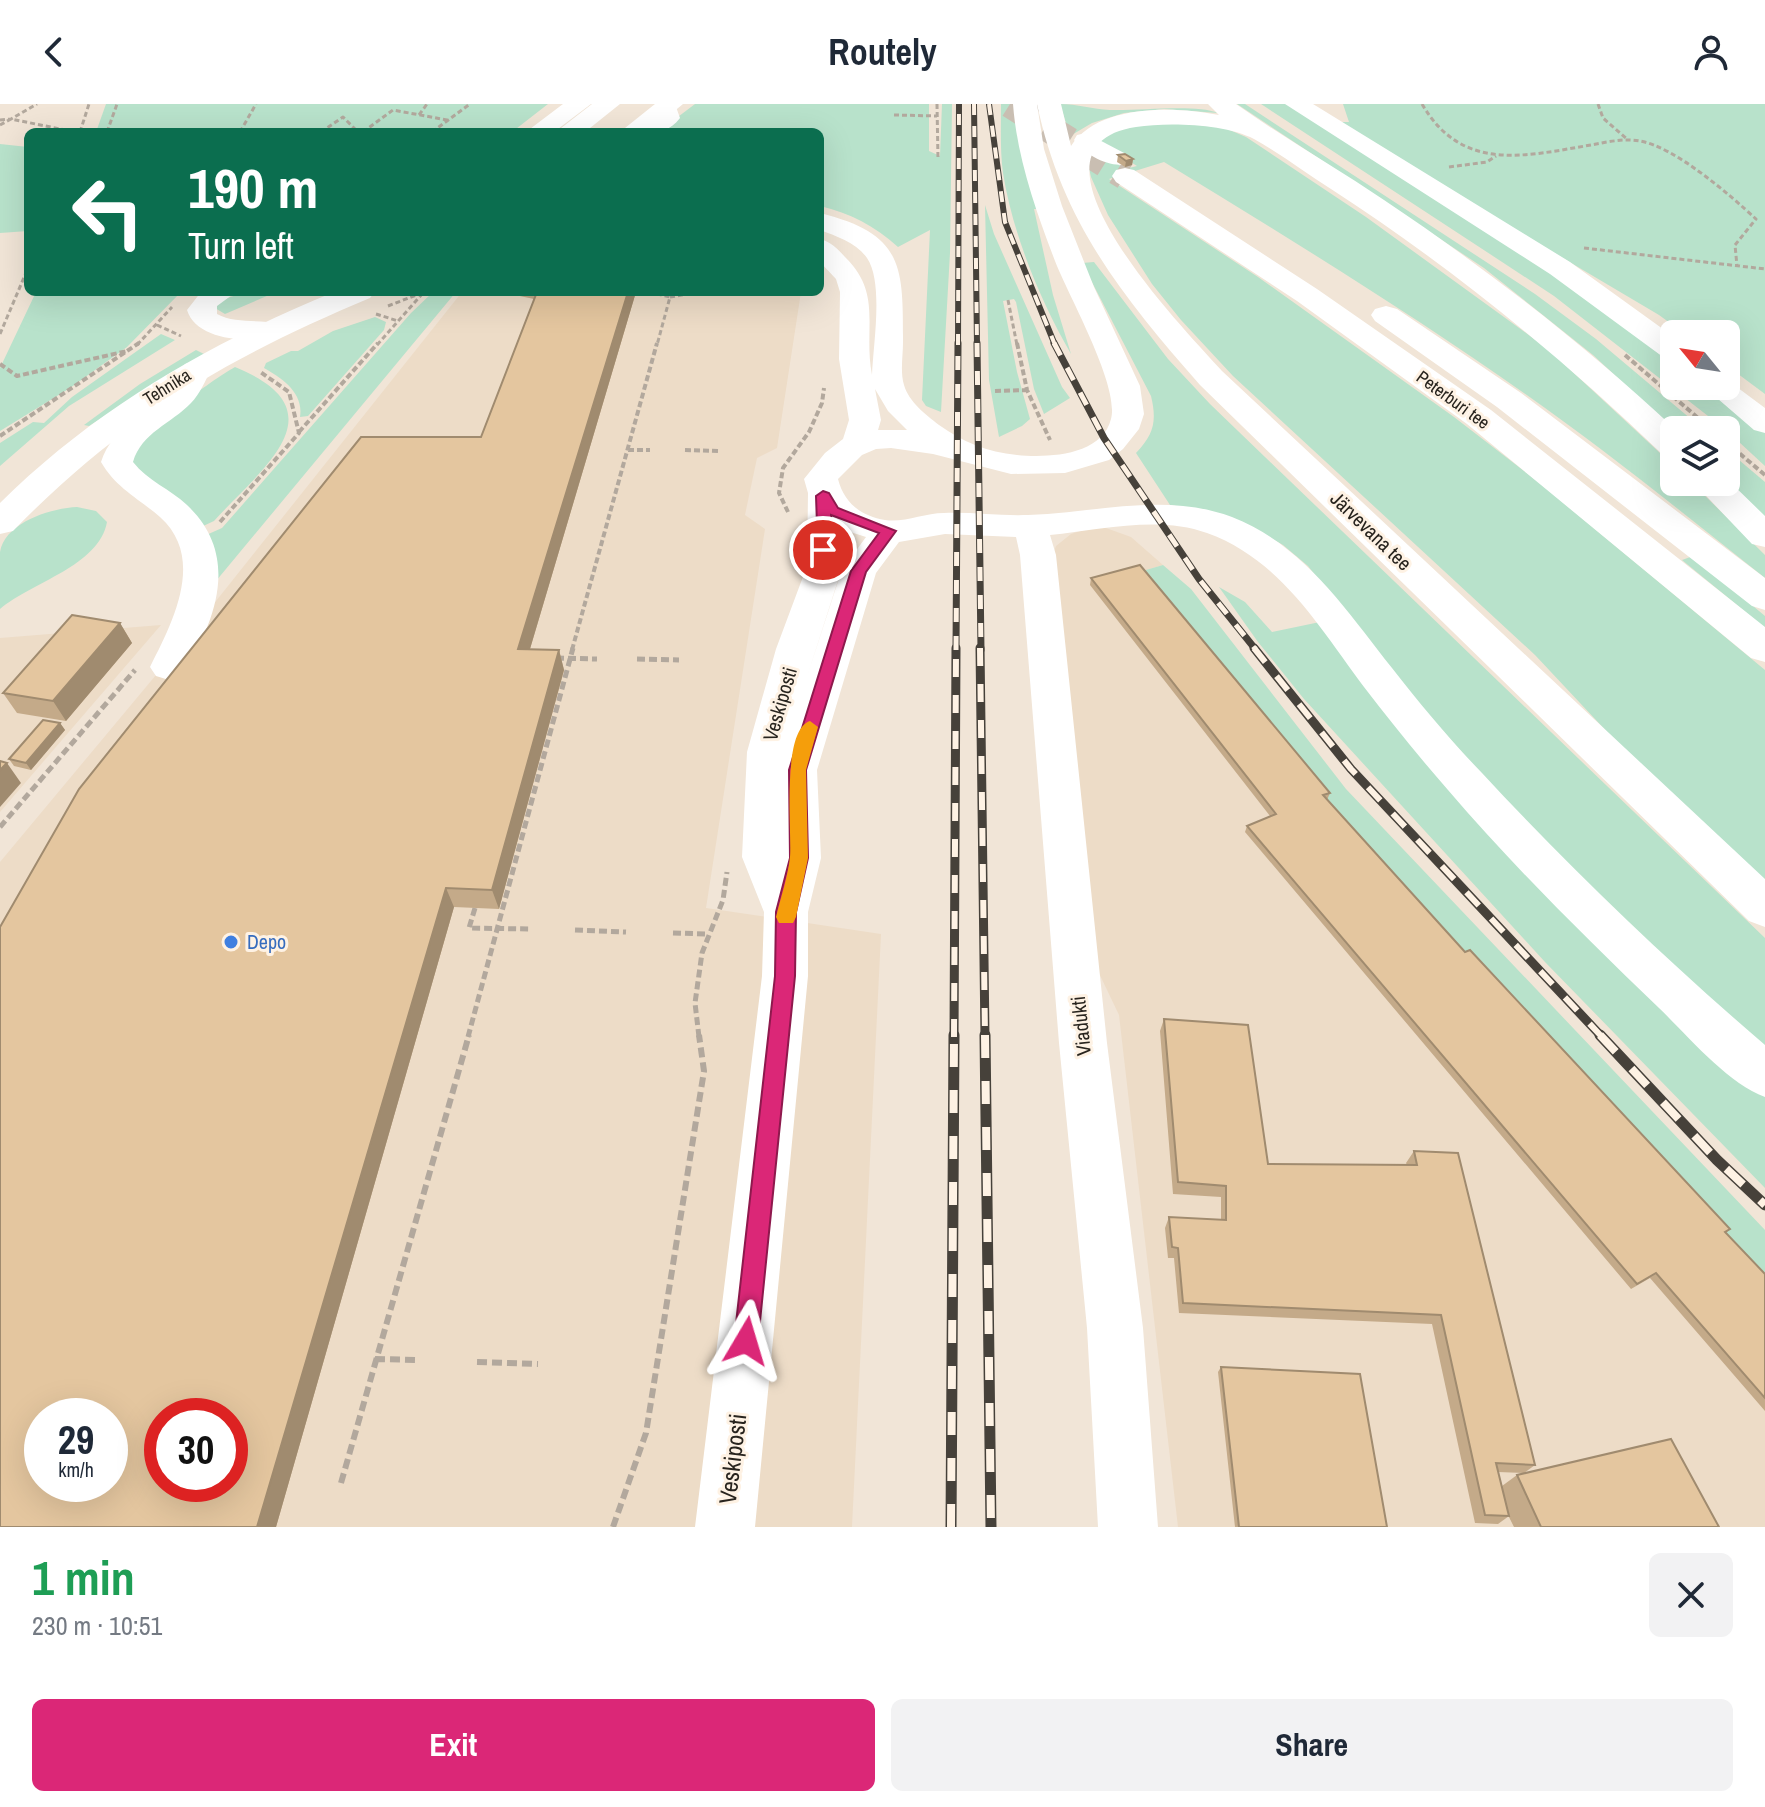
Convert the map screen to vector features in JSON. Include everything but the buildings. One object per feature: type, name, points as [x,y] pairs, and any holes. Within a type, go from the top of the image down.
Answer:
[{"type":"main road","points":[[575,128],[608,104]]},
{"type":"main road","points":[[604,128],[636,104]]},
{"type":"main road","name":"Järvevana tee","points":[[1049,104],[1060,157],[1078,199],[1144,304],[1211,378],[1765,908]]},
{"type":"main road","points":[[1113,104],[1121,104]]},
{"type":"main road","points":[[1220,104],[1488,286],[1554,338],[1660,434]]},
{"type":"main road","points":[[638,128],[668,106]]},
{"type":"main road","points":[[1078,199],[1077,157],[1086,140],[1104,125],[1162,114],[1208,118],[1265,137]]},
{"type":"main road","name":"Peterburi tee","points":[[1132,167],[1336,280],[1509,400],[1765,597]]},
{"type":"main road","name":"Peterburi tee","points":[[1132,167],[1479,417],[1765,648]]},
{"type":"main road","name":"Tehnika","points":[[0,484],[66,423],[122,383],[219,327],[288,296]]},
{"type":"main road","name":"Tehnika","points":[[0,523],[83,445],[145,400],[270,330],[366,302]]},
{"type":"main road","points":[[1724,496],[1765,536]]},
{"type":"street","points":[[544,128],[579,104]]},
{"type":"street","points":[[1025,104],[1036,163],[1088,306],[1127,391],[1128,419],[1108,447],[1063,466],[1011,464],[951,448],[898,439],[858,444],[837,458],[821,479],[823,496],[833,511],[889,531],[932,524],[1045,524],[1173,516],[1217,524],[1262,545],[1302,578],[1403,709],[1465,781],[1554,875],[1765,1075]]},
{"type":"street","points":[[1297,104],[1560,268],[1660,341]]},
{"type":"street","points":[[654,128],[668,118],[668,106]]},
{"type":"street","points":[[1086,140],[1132,167]]},
{"type":"street","points":[[824,222],[841,227],[883,258],[891,278],[889,386],[903,408],[951,448]]},
{"type":"street","points":[[824,250],[849,276],[854,292],[854,359],[865,420],[858,444]]},
{"type":"street","points":[[215,296],[206,301],[201,310],[204,319],[219,327],[270,330]]},
{"type":"street","points":[[154,665],[190,627],[202,590],[200,556],[192,536],[175,511],[124,476],[117,462],[120,447],[141,426],[182,395],[196,370]]},
{"type":"street","points":[[1736,400],[1765,423]]},
{"type":"street","points":[[1045,524],[1073,499],[1076,486],[1074,476],[1063,466]]},
{"type":"street","name":"Veskiposti","points":[[786,912],[764,857],[767,752],[795,649],[825,566],[823,496]]},
{"type":"street","points":[[141,531],[175,511]]},
{"type":"street","name":"Viadukti","points":[[1045,524],[1038,555],[1083,1043],[1115,1328],[1128,1527]]},
{"type":"street","name":"Veskiposti","points":[[725,1527],[785,976],[786,912],[799,858],[797,770],[859,571],[889,531]]},
{"type":"path","points":[[0,123],[37,104]]},
{"type":"path","points":[[79,128],[89,104]]},
{"type":"path","points":[[108,128],[117,104]]},
{"type":"path","points":[[242,128],[256,104]]},
{"type":"path","points":[[419,115],[427,104]]},
{"type":"path","points":[[437,128],[470,104]]},
{"type":"path","points":[[937,104],[938,159]]},
{"type":"path","points":[[1422,104],[1434,125],[1449,138],[1493,155],[1517,157],[1628,139],[1660,147],[1750,210],[1756,219],[1733,245],[1732,256],[1737,266]]},
{"type":"path","points":[[1598,104],[1603,118],[1628,139]]},
{"type":"path","points":[[367,128],[393,110],[447,120]]},
{"type":"path","points":[[894,115],[937,116]]},
{"type":"path","points":[[327,128],[343,117],[356,128]]},
{"type":"path","points":[[11,119],[57,128]]},
{"type":"path","points":[[1582,248],[1765,269]]},
{"type":"path","points":[[0,334],[24,276]]},
{"type":"path","points":[[216,526],[420,296]]},
{"type":"path","points":[[666,296],[676,296]]},
{"type":"path","points":[[341,1483],[499,929],[670,297]]},
{"type":"path","points":[[1008,300],[1027,390],[1063,466]]},
{"type":"path","points":[[366,302],[398,321]]},
{"type":"path","points":[[0,436],[132,350],[174,305]]},
{"type":"path","points":[[157,325],[181,336]]},
{"type":"path","points":[[0,364],[17,376],[132,350]]},
{"type":"path","points":[[252,368],[269,375],[289,392],[299,433]]},
{"type":"path","points":[[789,513],[779,493],[783,468],[809,432],[822,403],[824,388]]},
{"type":"path","points":[[995,391],[1027,390]]},
{"type":"path","points":[[628,450],[650,450]]},
{"type":"path","points":[[685,450],[720,451]]},
{"type":"path","points":[[1740,454],[1765,475]]},
{"type":"path","points":[[544,658],[597,659]]},
{"type":"path","points":[[637,659],[679,660]]},
{"type":"path","points":[[0,827],[154,665]]},
{"type":"path","points":[[475,908],[469,928],[529,929]]},
{"type":"path","points":[[575,930],[626,932]]},
{"type":"path","points":[[673,933],[708,934]]},
{"type":"path","points":[[613,1527],[646,1433],[702,1087],[704,1071],[695,1003],[702,953]]},
{"type":"path","points":[[375,1359],[419,1360]]},
{"type":"path","points":[[477,1362],[538,1364]]},
{"type":"shaded area","points":[[459,296],[800,296],[777,448],[757,458],[745,515],[765,529],[706,908],[881,934],[852,1527],[0,1527],[0,862],[181,645]]},
{"type":"shaded area","points":[[1106,528],[1131,537],[1163,565],[1140,572],[1765,1287],[1765,1527],[1178,1527],[1119,1015],[1097,969],[1052,557],[1056,546],[1071,534]]},
{"type":"shaded area","points":[[161,625],[0,812],[0,638]]},
{"type":"green space","points":[[106,104],[548,104],[517,128],[97,128]]},
{"type":"green space","points":[[695,104],[929,104],[929,151],[940,156],[942,104],[952,104],[950,253],[941,412],[926,406],[922,400],[930,230],[898,247],[862,221],[824,207],[824,128],[663,128]]},
{"type":"green space","points":[[1001,104],[1016,104],[1039,209],[1034,209],[1053,295],[1071,354],[1038,289],[1013,220],[1002,165]]},
{"type":"green space","points":[[1060,104],[1110,110],[1182,108],[1218,113],[1164,109],[1124,113],[1092,123],[1070,136]]},
{"type":"green space","points":[[1237,104],[1245,104],[1535,294],[1596,339],[1660,393],[1660,400],[1668,400],[1687,416],[1660,417],[1593,355],[1484,268]]},
{"type":"green space","points":[[1261,104],[1290,104],[1458,209],[1660,348],[1660,379],[1554,296]]},
{"type":"green space","points":[[1343,104],[1765,104],[1765,394],[1740,375],[1740,320],[1666,320],[1333,122],[1349,122]]},
{"type":"green space","points":[[1157,120],[1225,128],[1246,137],[1366,217],[1548,349],[1660,453],[1660,496],[1549,411],[1442,337],[1164,162],[1109,179],[1258,277],[1454,417],[1537,481],[1765,670],[1765,884],[1656,784],[1535,655],[1233,376],[1181,320],[1152,284],[1108,215],[1091,177],[1088,164],[1092,147],[1125,169],[1137,166],[1097,141],[1108,133]]},
{"type":"green space","points":[[0,144],[24,147],[24,231],[0,233]]},
{"type":"green space","points":[[985,205],[994,234],[1062,387],[1070,398],[1044,414],[1034,389],[1016,302],[1014,299],[1003,301],[1030,419],[999,437],[989,380]]},
{"type":"green space","points":[[1094,262],[1168,359],[1210,404],[1765,938],[1765,1057],[1566,869],[1385,666],[1308,566],[1283,545],[1253,528],[1170,505],[1136,453],[1147,440],[1152,427],[1154,413],[1151,396],[1082,263]]},
{"type":"green space","points":[[34,296],[177,296],[127,347],[70,388],[0,431],[0,368]]},
{"type":"green space","points":[[233,296],[267,296],[225,314],[215,308],[219,301]]},
{"type":"green space","points":[[429,296],[453,296],[211,587],[204,536],[222,528]]},
{"type":"green space","points":[[375,317],[386,322],[384,330],[308,416],[300,417],[299,401],[295,394],[264,368],[266,363],[291,351],[298,351],[333,331]]},
{"type":"green space","points":[[161,334],[175,340],[69,406],[0,466],[0,443],[33,422],[44,423],[72,397]]},
{"type":"green space","points":[[196,350],[204,354],[89,426],[84,425],[140,384]]},
{"type":"green space","points":[[235,367],[267,384],[284,402],[288,421],[283,441],[270,461],[214,521],[201,527],[134,470],[133,456],[141,442],[165,418]]},
{"type":"green space","points":[[1687,400],[1726,400],[1765,432],[1765,466],[1740,443],[1740,416],[1708,416]]},
{"type":"green space","points":[[1740,461],[1765,482],[1765,519],[1740,494]]},
{"type":"green space","points":[[1661,496],[1705,496],[1765,555],[1765,578]]},
{"type":"green space","points":[[77,507],[96,511],[107,522],[101,537],[78,562],[0,609],[0,552],[4,541],[11,532],[31,519],[55,510]]},
{"type":"green space","points":[[1693,556],[1765,616],[1765,628],[1682,560]]},
{"type":"green space","points":[[1163,565],[1191,589],[1346,789],[1765,1230],[1765,1287],[1320,802],[1139,572]]},
{"type":"green space","points":[[1219,587],[1245,602],[1272,632],[1320,622],[1765,1095],[1765,1188],[1545,962],[1304,699]]},
{"type":"tunnel","points":[[1010,104],[1125,176]]},
{"type":"railway","points":[[958,345],[959,104]]},
{"type":"railway","points":[[974,104],[977,345]]},
{"type":"railway","points":[[989,104],[1005,222],[1055,345]]},
{"type":"railway","points":[[956,650],[958,343]]},
{"type":"railway","points":[[977,343],[981,650]]},
{"type":"railway","points":[[1055,345],[1104,438],[1199,579],[1256,650]]},
{"type":"railway","points":[[954,1037],[956,648]]},
{"type":"railway","points":[[980,648],[985,1037]]},
{"type":"railway","points":[[1254,648],[1351,769],[1602,1037]]},
{"type":"railway","points":[[951,1527],[954,1035]]},
{"type":"railway","points":[[985,1035],[991,1527]]},
{"type":"railway","points":[[1600,1035],[1717,1160],[1765,1205]]},
{"type":"slow traffic","points":[[786,917],[799,858],[797,770],[810,727]]},
{"type":"place","name":"Depo","points":[[231,942]]},
{"type":"route","points":[[746,1341],[785,976],[786,912],[799,858],[797,770],[859,571],[889,531],[859,523],[833,511],[823,496],[823,550]]}]
